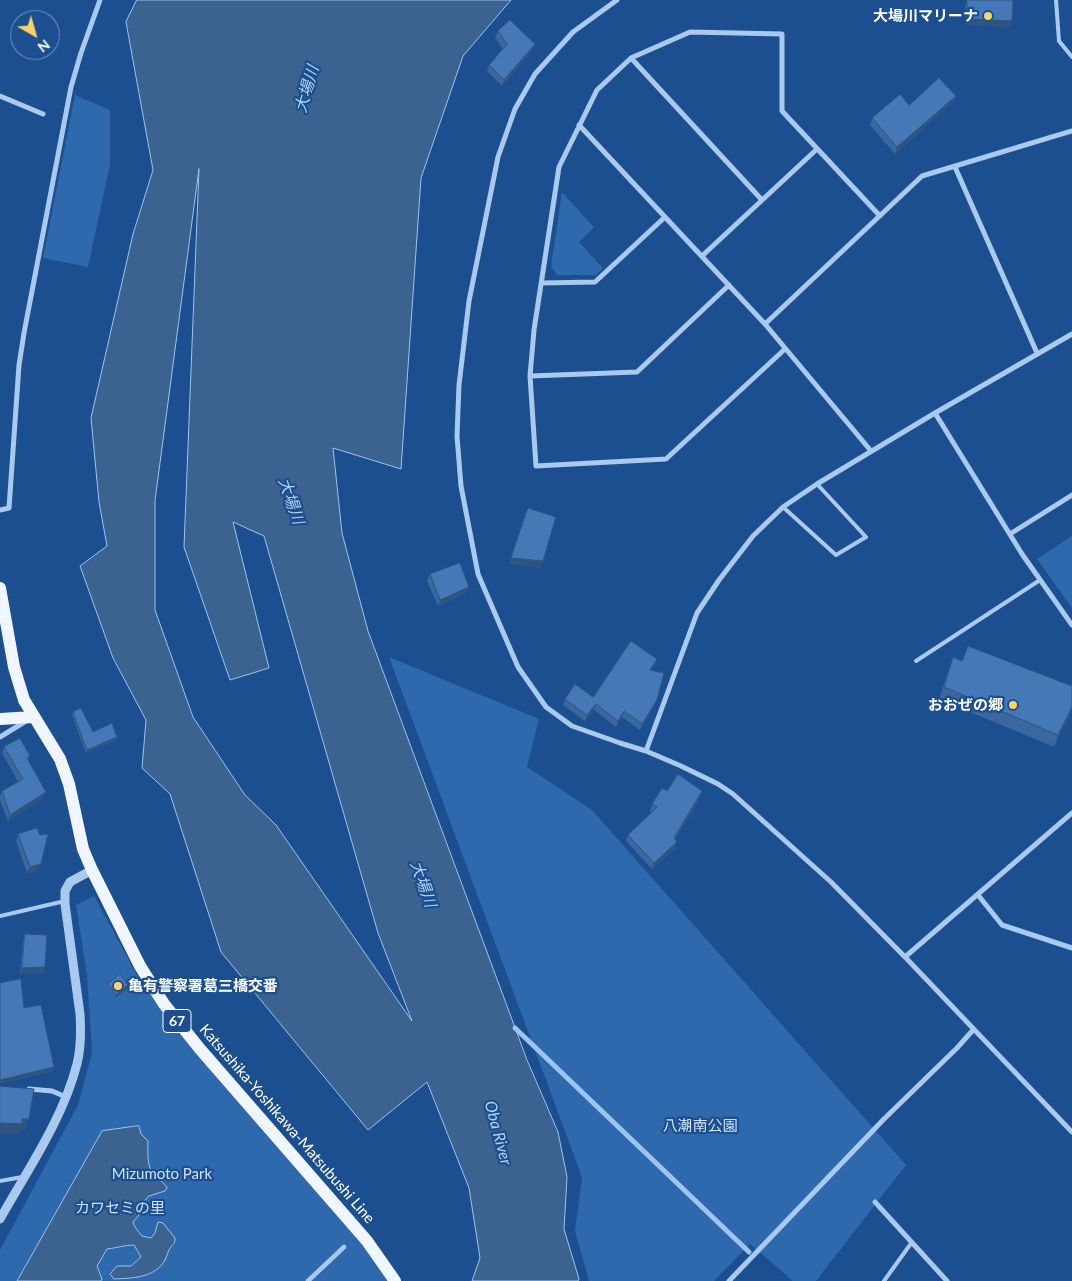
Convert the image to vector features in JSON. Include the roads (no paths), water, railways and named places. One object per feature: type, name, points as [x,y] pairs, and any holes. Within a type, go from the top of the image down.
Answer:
[{"type":"main road","name":"Katsushika-Yoshikawa-Matsubushi Line","points":[[0,588],[14,667],[24,700],[32,717],[52,745],[66,776],[83,849],[140,966],[164,1004],[200,1049],[367,1241],[395,1281]]},
{"type":"main road","points":[[0,719],[32,717]]},
{"type":"street","points":[[0,510],[9,508],[19,365],[63,122],[80,54],[100,0]]},
{"type":"street","points":[[617,0],[574,32],[535,74],[512,117],[498,157],[469,301],[459,385],[457,436],[461,486],[478,574],[518,666],[546,707],[572,726],[620,744],[646,751],[711,780],[733,794],[831,882],[905,956],[973,1030],[1072,1132]]},
{"type":"street","points":[[785,349],[666,459],[536,466],[530,376],[534,330],[559,167],[597,90],[631,58],[690,32],[782,34],[782,110],[880,216]]},
{"type":"street","points":[[631,58],[762,200]]},
{"type":"street","points":[[0,96],[43,114]]},
{"type":"street","points":[[579,125],[765,324],[871,452]]},
{"type":"street","points":[[765,324],[922,176],[1072,131]]},
{"type":"street","points":[[702,256],[817,149]]},
{"type":"street","points":[[954,167],[1037,353]]},
{"type":"street","points":[[542,283],[595,282],[665,217]]},
{"type":"street","points":[[530,376],[637,372],[729,286]]},
{"type":"street","points":[[646,751],[697,613],[753,536],[783,507],[817,484],[1072,334]]},
{"type":"street","points":[[935,413],[1022,554],[1072,625]]},
{"type":"street","points":[[1010,534],[1072,495]]},
{"type":"street","points":[[0,737],[32,717]]},
{"type":"street","points":[[905,956],[1072,813]]},
{"type":"street","points":[[0,1219],[66,1098],[78,1063],[81,1032],[64,891],[70,882],[92,870]]},
{"type":"street","points":[[978,895],[1002,925],[1072,948]]},
{"type":"street","points":[[729,1281],[884,1119],[973,1030]]},
{"type":"street","points":[[24,1089],[52,1091],[66,1098]]},
{"type":"street","points":[[875,1202],[947,1281]]},
{"type":"street","points":[[308,1281],[344,1247]]},
{"type":"lane","points":[[1056,0],[1059,41],[1072,57]]},
{"type":"lane","points":[[783,507],[836,555],[866,537],[817,484]]},
{"type":"lane","points":[[916,661],[1040,580]]},
{"type":"lane","points":[[0,916],[65,901]]},
{"type":"lane","points":[[0,1181],[24,1177]]},
{"type":"lane","points":[[884,1281],[912,1242]]},
{"type":"water","points":[[137,0],[511,0],[463,56],[421,178],[401,469],[333,448],[342,533],[368,631],[527,1060],[558,1132],[567,1177],[564,1229],[578,1281],[472,1281],[480,1258],[469,1188],[427,1082],[368,1130],[221,952],[170,794],[142,768],[146,720],[113,658],[80,566],[107,546],[99,502],[91,418],[133,234],[153,170],[126,22]],"holes":[[[199,169],[184,547],[230,680],[269,668],[233,522],[264,536],[378,933],[412,1021],[276,825],[245,795],[193,717],[155,610],[155,501]]]},
{"type":"water","points":[[139,1126],[141,1134],[148,1141],[148,1160],[151,1170],[167,1188],[165,1191],[149,1196],[141,1204],[139,1215],[133,1222],[142,1236],[151,1238],[155,1233],[158,1222],[163,1223],[175,1238],[161,1266],[143,1276],[114,1279],[110,1274],[117,1266],[131,1266],[141,1257],[134,1245],[127,1245],[107,1249],[97,1266],[101,1281],[17,1281],[102,1131]]},
{"type":"waterway","points":[[515,1028],[749,1252]]},
{"type":"place","name":"大場川マリーナ","points":[[988,16]]},
{"type":"place","name":"おおぜの郷","points":[[1013,705]]},
{"type":"place","name":"亀有警察署葛三橋交番","points":[[118,986]]},
{"type":"water label","name":"大場川","points":[[307,89]]},
{"type":"water label","name":"大場川","points":[[291,501]]},
{"type":"water label","name":"大場川","points":[[423,884]]},
{"type":"water label","name":"Oba River","points":[[498,1133]]},
{"type":"park label","name":"八潮南公園","points":[[700,1126]]},
{"type":"park label","name":"Mizumoto Park","points":[[162,1174]]},
{"type":"park label","name":"カワセミの里","points":[[120,1208]]}]
